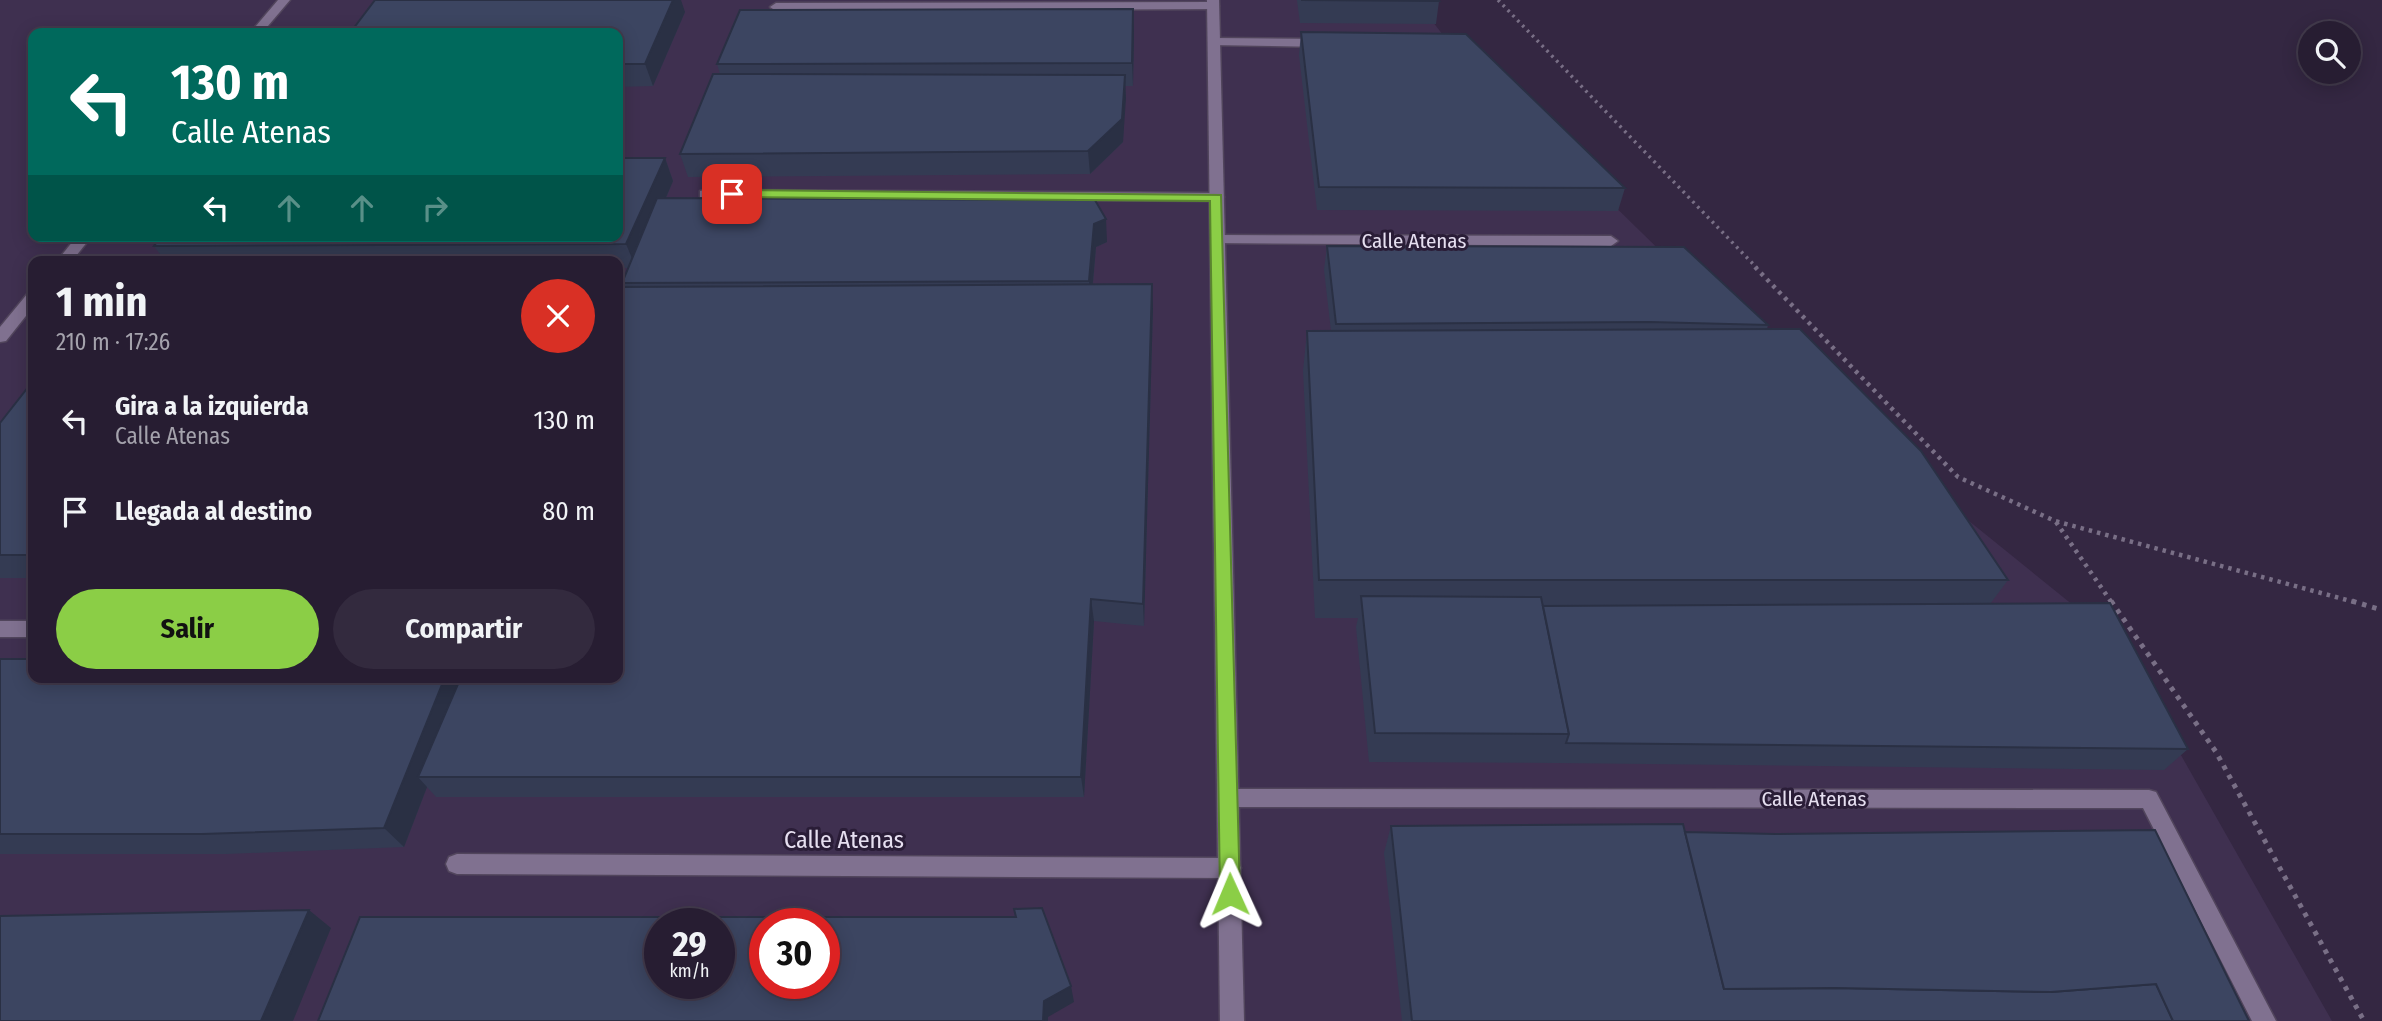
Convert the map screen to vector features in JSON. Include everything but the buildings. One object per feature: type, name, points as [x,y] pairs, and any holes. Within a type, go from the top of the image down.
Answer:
[{"type":"street","points":[[260,28],[284,0]]},
{"type":"street","points":[[776,7],[1213,3],[1232,1021]]},
{"type":"street","points":[[1214,42],[1334,43]]},
{"type":"street","points":[[705,194],[1217,198]]},
{"type":"street","name":"Calle Atenas","points":[[1218,240],[1611,241]]},
{"type":"street","points":[[68,256],[80,242]]},
{"type":"street","points":[[0,337],[28,306]]},
{"type":"street","points":[[0,629],[28,629]]},
{"type":"street","name":"Calle Atenas","points":[[1228,798],[2150,799],[2264,1021]]},
{"type":"street","name":"Calle Atenas","points":[[457,864],[1230,868]]},
{"type":"path","points":[[1498,0],[1958,477],[2055,521],[2232,566],[2382,610]]},
{"type":"path","points":[[2055,521],[2216,752],[2364,1021]]},
{"type":"shaded area","points":[[0,0],[1416,0],[1453,48],[1781,369],[2115,639],[2332,1021],[0,1021]]},
{"type":"route","points":[[732,194],[1217,198],[1230,894]]}]
